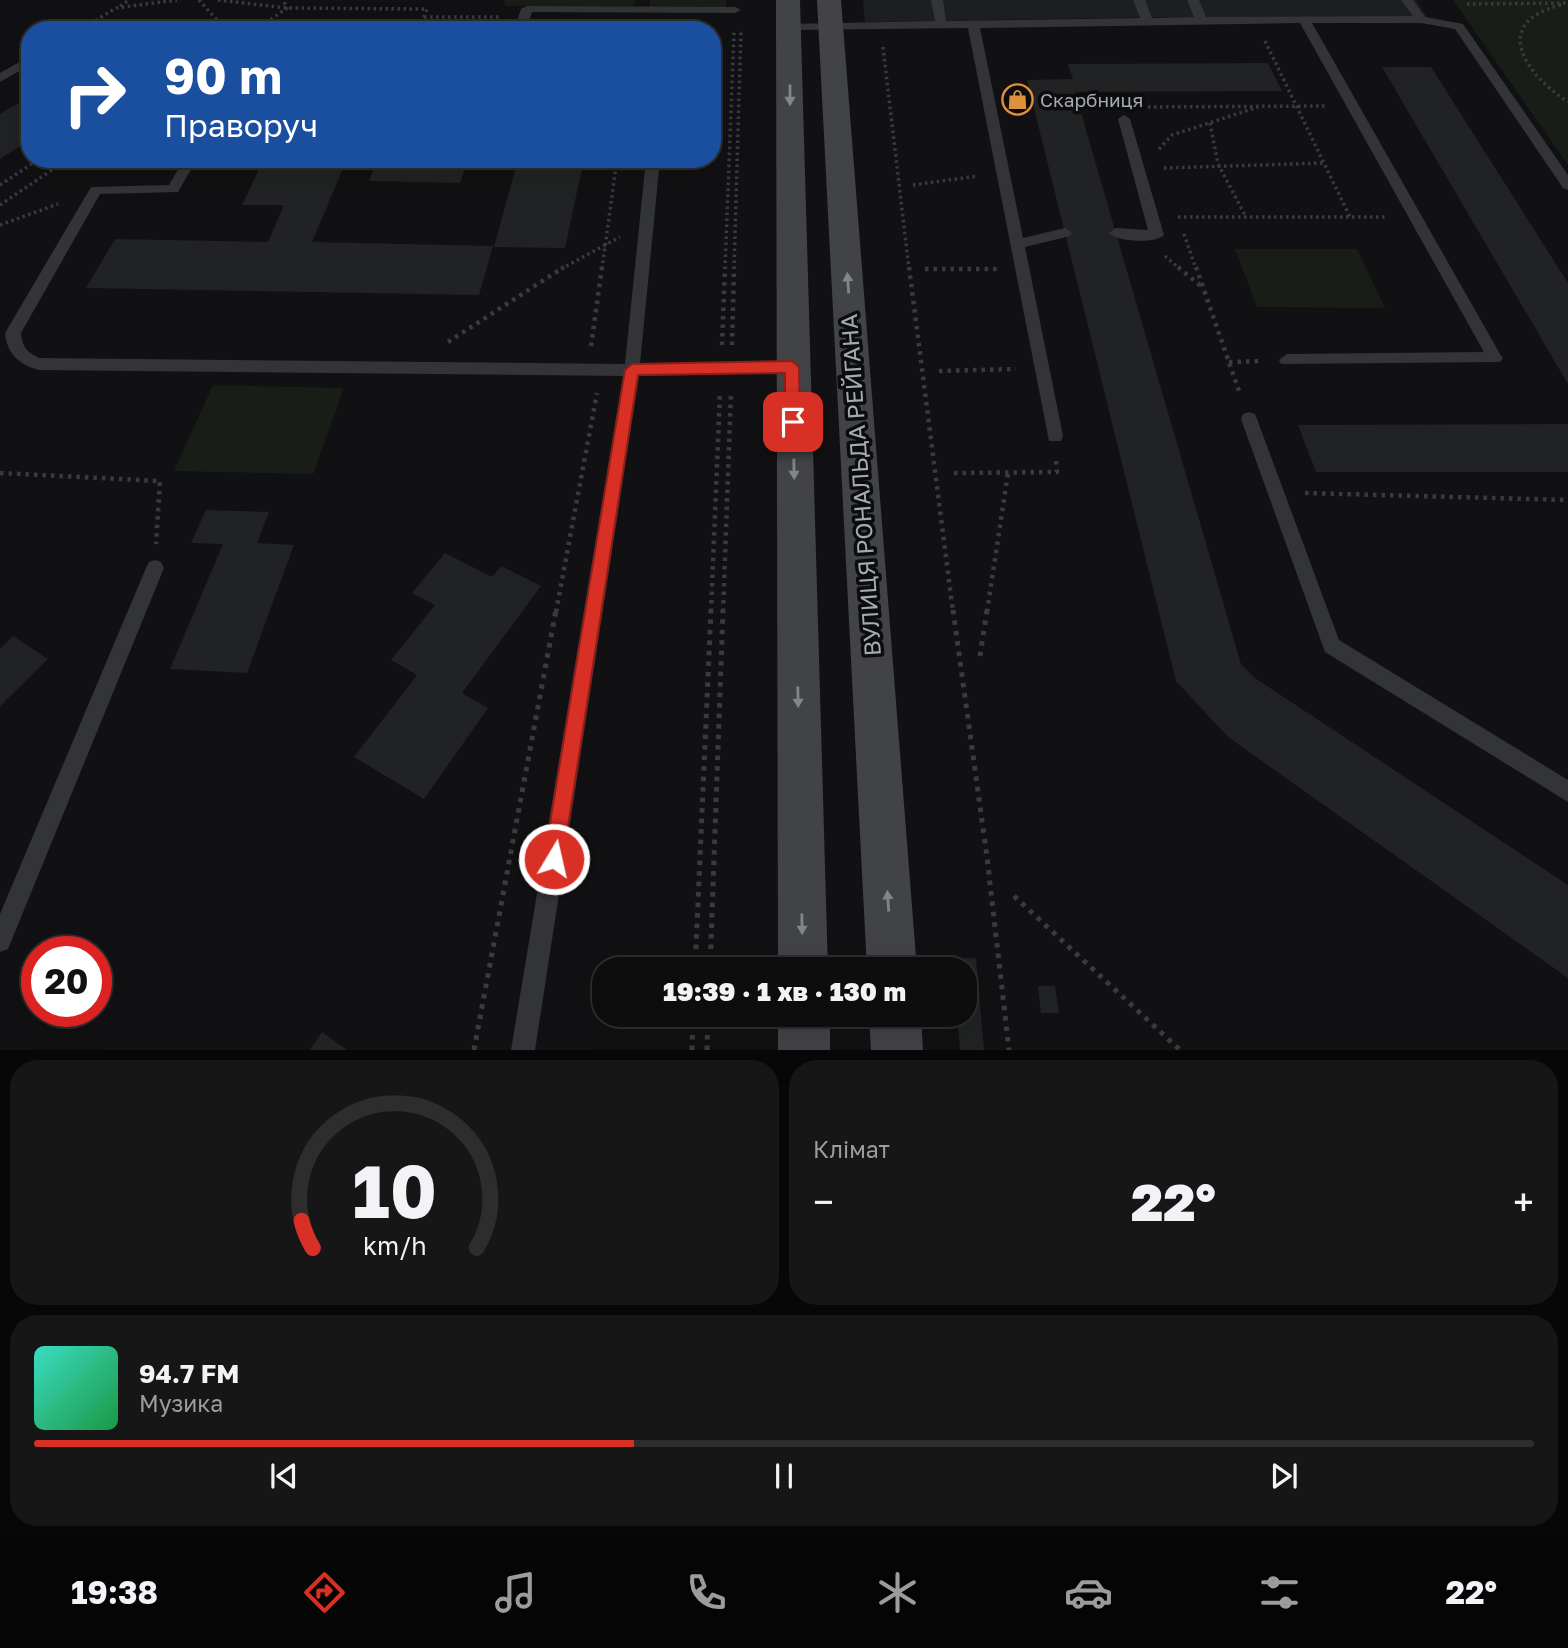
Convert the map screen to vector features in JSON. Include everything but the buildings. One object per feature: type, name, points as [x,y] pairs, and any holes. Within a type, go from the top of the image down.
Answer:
[{"type":"main road","points":[[789,13],[792,367],[803,957]]},
{"type":"main road","name":"ВУЛИЦЯ РОНАЛЬДА РЕЙГАНА","points":[[830,13],[891,957]]},
{"type":"main road","points":[[804,1027],[804,1049]]},
{"type":"main road","points":[[896,1027],[897,1049]]},
{"type":"lane","points":[[937,0],[941,24]]},
{"type":"lane","points":[[1139,0],[1147,21]]},
{"type":"lane","points":[[1193,0],[1201,20]]},
{"type":"lane","points":[[1407,0],[1421,20]]},
{"type":"lane","points":[[523,21],[527,9],[738,14]]},
{"type":"lane","points":[[789,13],[830,13],[881,25],[1304,19],[1421,20],[1460,26],[1568,185]]},
{"type":"lane","points":[[1287,360],[1495,358],[1304,19]]},
{"type":"lane","points":[[973,24],[1055,436]]},
{"type":"lane","points":[[0,78],[21,65]]},
{"type":"lane","points":[[1116,233],[1157,234],[1124,119]]},
{"type":"lane","points":[[186,168],[173,189],[96,190],[13,333],[14,347],[23,359],[38,364],[410,368],[632,370],[792,367]]},
{"type":"lane","points":[[523,1049],[632,370],[652,169]]},
{"type":"lane","points":[[1017,244],[1065,233]]},
{"type":"lane","points":[[1249,419],[1332,646],[1568,792]]},
{"type":"lane","points":[[0,941],[155,568]]},
{"type":"path","points":[[95,21],[130,0]]},
{"type":"path","points":[[116,8],[177,0]]},
{"type":"path","points":[[199,0],[215,21]]},
{"type":"path","points":[[218,0],[287,8],[427,9],[422,21]]},
{"type":"path","points":[[283,0],[287,8]]},
{"type":"path","points":[[1507,3],[1567,3]]},
{"type":"path","points":[[1567,3],[1538,13],[1522,27],[1519,50],[1530,72],[1568,102]]},
{"type":"path","points":[[269,21],[287,8]]},
{"type":"path","points":[[710,957],[738,14]]},
{"type":"path","points":[[696,957],[726,369],[738,14]]},
{"type":"path","points":[[424,17],[524,17]]},
{"type":"path","points":[[1255,20],[1350,217]]},
{"type":"path","points":[[881,25],[930,448],[987,857],[1009,1049]]},
{"type":"path","points":[[1124,119],[1143,106],[1353,106]]},
{"type":"path","points":[[1138,170],[1172,135],[1263,106]]},
{"type":"path","points":[[1210,123],[1218,164],[1246,217]]},
{"type":"path","points":[[1138,170],[1218,164],[1324,163]]},
{"type":"path","points":[[0,185],[26,168]]},
{"type":"path","points":[[0,205],[55,168]]},
{"type":"path","points":[[474,1049],[594,369],[605,245],[616,168]]},
{"type":"path","points":[[913,185],[1003,173]]},
{"type":"path","points":[[0,225],[96,190]]},
{"type":"path","points":[[1249,419],[1177,217],[1416,217]]},
{"type":"path","points":[[410,368],[552,274],[647,223]]},
{"type":"path","points":[[1138,234],[1202,287]]},
{"type":"path","points":[[925,269],[1022,269]]},
{"type":"path","points":[[939,371],[1042,369]]},
{"type":"path","points":[[954,473],[1057,472],[1055,436]]},
{"type":"path","points":[[980,656],[1008,472]]},
{"type":"path","points":[[0,473],[160,481],[155,568]]},
{"type":"path","points":[[1276,492],[1568,500]]},
{"type":"path","points":[[1014,896],[1180,1049]]},
{"type":"path","points":[[692,1049],[693,1027]]},
{"type":"path","points":[[707,1049],[708,1027]]},
{"type":"shaded area","points":[[505,0],[635,0],[634,6],[504,6]]},
{"type":"shaded area","points":[[650,0],[726,0],[726,7],[650,7]]},
{"type":"shaded area","points":[[863,0],[1416,0],[1427,17],[1165,17],[865,22]]},
{"type":"shaded area","points":[[1453,0],[1568,0],[1568,165]]},
{"type":"shaded area","points":[[1235,249],[1357,249],[1385,308],[1257,307]]},
{"type":"shaded area","points":[[213,385],[344,388],[313,474],[174,471]]},
{"type":"place","name":"Скарбниця","points":[[1017,100]]},
{"type":"route","points":[[554,859],[632,370],[792,367],[793,422]]}]
